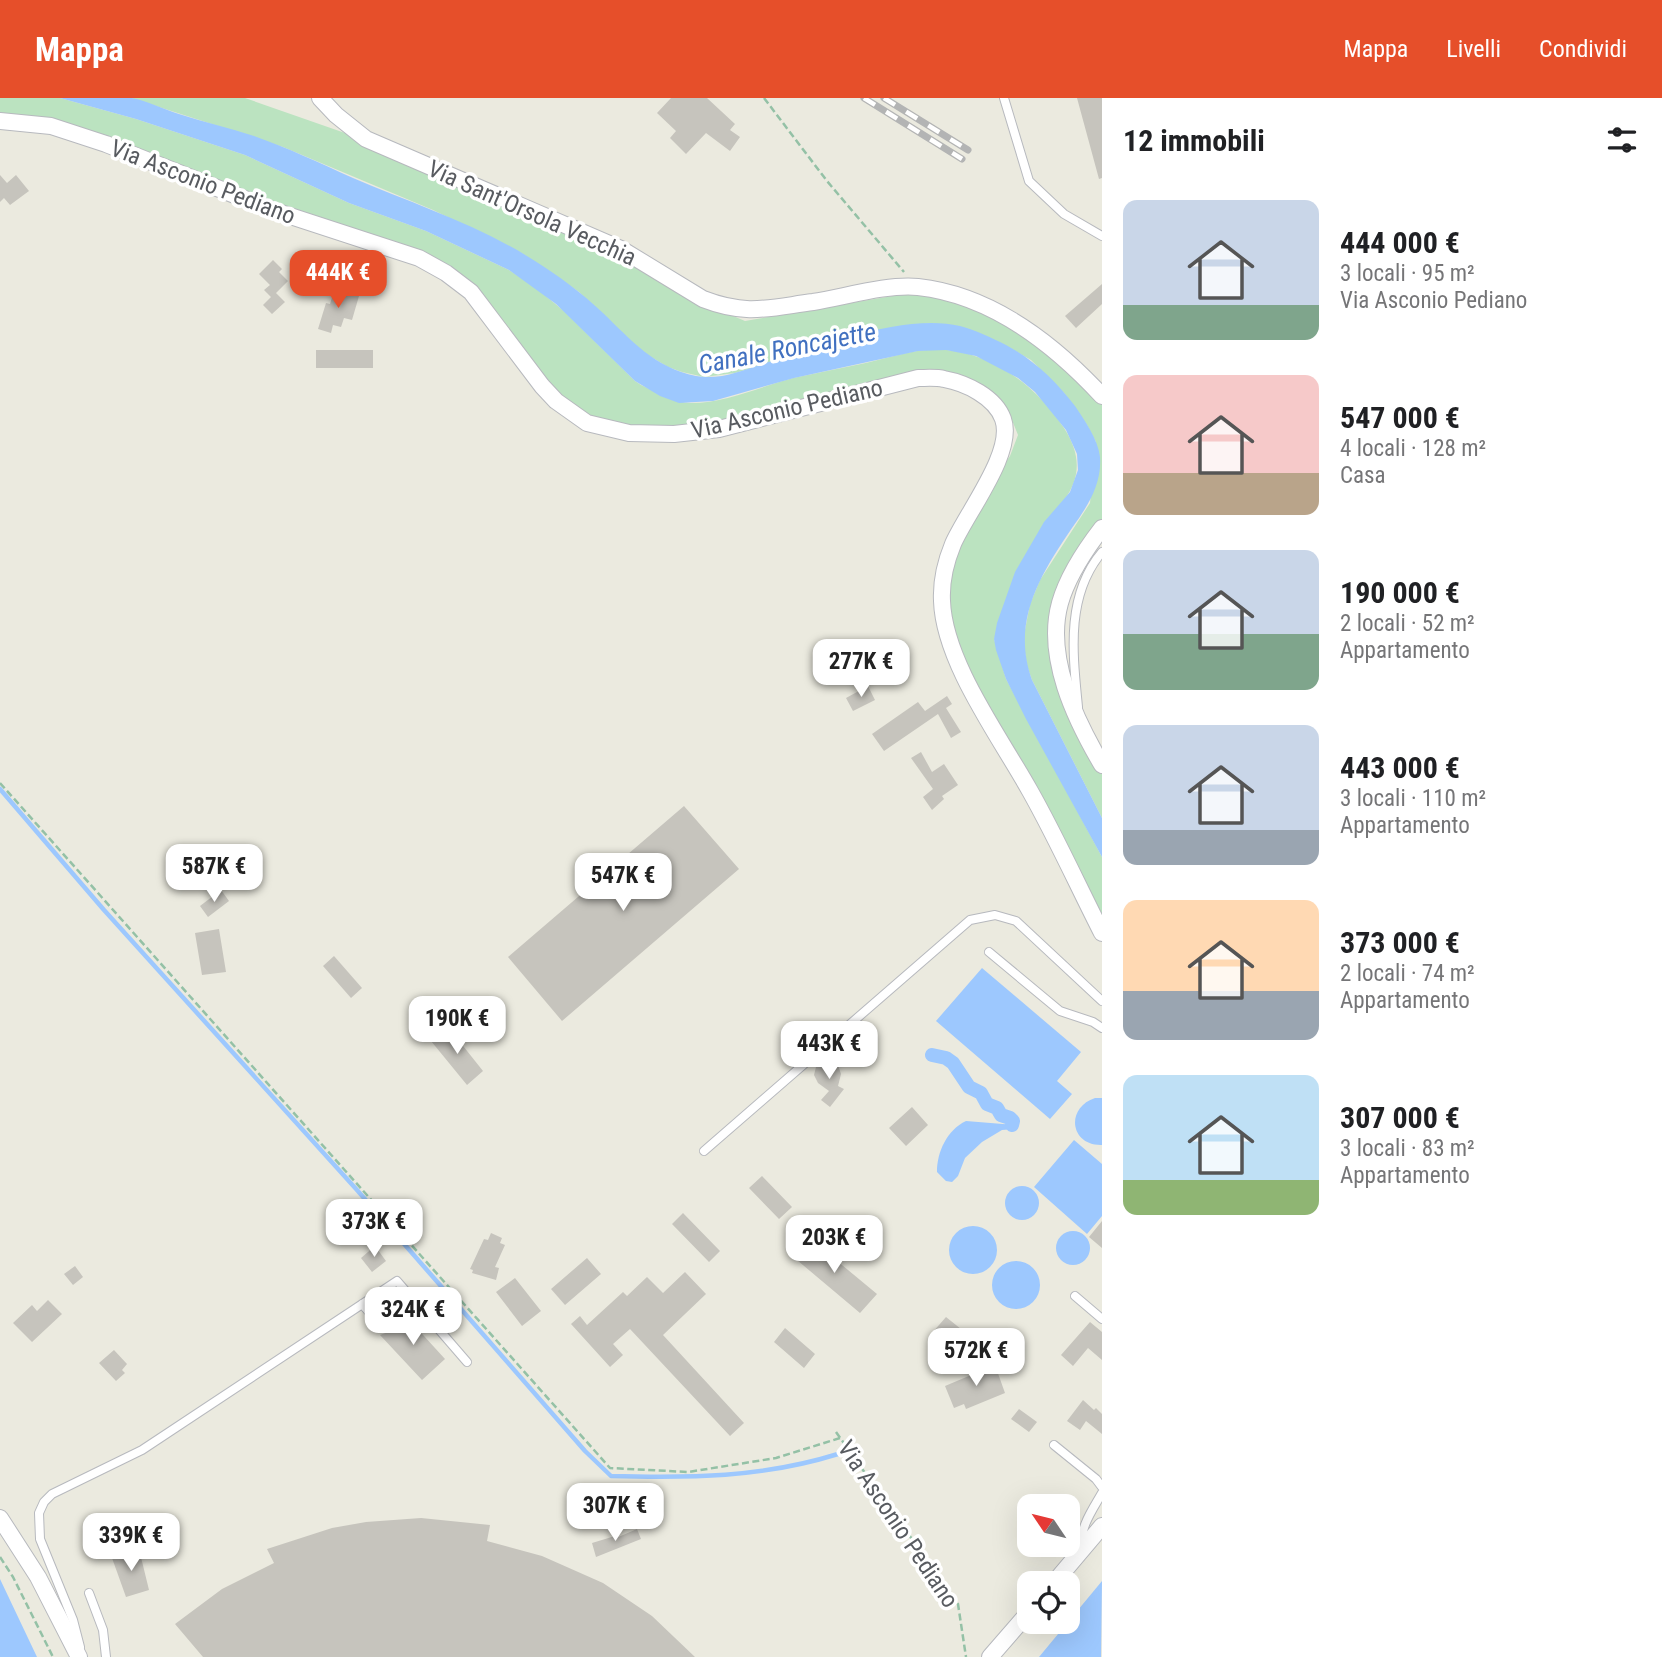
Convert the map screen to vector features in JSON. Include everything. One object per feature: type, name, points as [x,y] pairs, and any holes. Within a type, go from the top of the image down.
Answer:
[{"type":"street","name":"Via Sant'Orsola Vecchia","points":[[320,98],[366,139],[621,249],[717,305],[747,311],[893,288],[918,287],[962,298],[998,313],[1034,334],[1075,367],[1102,396]]},
{"type":"street","name":"Via Asconio Pediano","points":[[0,121],[51,126],[106,144],[275,211],[419,258],[446,273],[471,292],[542,386],[556,401],[587,423],[629,433],[674,434],[719,429],[918,378],[944,379],[988,398],[1003,418],[1006,435],[1002,454],[953,544],[944,573],[942,600],[947,633],[958,665],[1031,793],[1102,933]]},
{"type":"street","points":[[1102,528],[1070,578],[1060,604],[1056,636],[1062,676],[1079,721],[1102,765]]},
{"type":"street","points":[[0,1518],[38,1577],[80,1657]]},
{"type":"street","points":[[1064,1571],[1102,1526]]},
{"type":"street","points":[[990,1657],[1017,1626]]},
{"type":"lane","points":[[1004,98],[1030,181],[1064,214],[1102,236]]},
{"type":"lane","points":[[1079,721],[1072,632],[1077,604],[1093,563],[1102,552]]},
{"type":"lane","points":[[704,1151],[970,920],[995,915],[1016,921],[1102,1000]]},
{"type":"lane","points":[[989,952],[1060,1011],[1093,1022],[1102,1028]]},
{"type":"lane","points":[[80,1657],[73,1620],[40,1539],[39,1513],[52,1493],[142,1450],[397,1281],[467,1362]]},
{"type":"lane","points":[[1074,1296],[1102,1319]]},
{"type":"lane","points":[[362,1304],[383,1328]]},
{"type":"lane","points":[[1054,1445],[1102,1487]]},
{"type":"lane","points":[[1082,1550],[1080,1538],[1102,1493]]},
{"type":"lane","points":[[89,1593],[103,1630],[106,1657]]},
{"type":"path","points":[[764,98],[827,181],[918,287]]},
{"type":"path","points":[[0,783],[610,1468],[688,1472],[776,1458],[840,1438]]},
{"type":"path","name":"Via Asconio Pediano","points":[[836,1432],[958,1604],[966,1657]]},
{"type":"path","points":[[0,1557],[13,1577],[53,1657]]},
{"type":"green space","points":[[0,98],[60,98],[136,119],[245,155],[349,203],[426,231],[509,270],[535,287],[565,312],[635,381],[678,401],[691,403],[717,400],[793,378],[910,352],[939,349],[982,358],[1020,380],[1051,410],[1064,428],[1073,446],[1077,464],[1070,491],[994,639],[1006,679],[1102,857],[1102,916],[961,665],[948,602],[949,574],[958,545],[985,491],[1010,456],[1018,435],[1008,410],[988,394],[944,374],[720,427],[628,431],[589,420],[559,400],[475,292],[391,243],[0,118]]},
{"type":"green space","points":[[131,98],[245,98],[365,140],[619,253],[681,294],[745,321],[916,292],[961,302],[1033,337],[1102,401],[1102,531],[1071,578],[1057,678],[1102,766],[1102,818],[1032,680],[1023,640],[1030,604],[1040,580],[1090,503],[1096,442],[1064,393],[1031,360],[1010,348],[932,323],[886,329],[735,373],[704,377],[682,372],[641,351],[579,292],[523,254],[433,210],[283,147]]},
{"type":"water","points":[[60,98],[132,98],[245,133],[492,236],[570,285],[645,352],[681,372],[706,377],[725,375],[840,339],[915,324],[960,326],[984,334],[1026,357],[1060,388],[1075,406],[1099,450],[1100,467],[1096,486],[1040,581],[1027,619],[1025,638],[1026,659],[1032,680],[1102,818],[1102,857],[1006,679],[994,639],[1015,572],[1044,522],[1070,492],[1078,470],[1077,454],[1066,430],[1035,392],[1018,378],[976,356],[946,350],[918,351],[794,378],[713,401],[679,403],[660,396],[635,381],[556,304],[509,270],[426,231],[349,203],[245,155],[136,119]]},
{"type":"water","points":[[982,968],[1081,1052],[1057,1081],[1072,1094],[1050,1119],[936,1021]]},
{"type":"water","points":[[1095,1098],[1102,1098],[1102,1145],[1091,1144],[1083,1139],[1075,1126],[1079,1110]]},
{"type":"water","points":[[966,1121],[1015,1125],[1015,1129],[1002,1130],[982,1142],[965,1158],[958,1176],[952,1182],[946,1181],[937,1172],[941,1149],[953,1130]]},
{"type":"water","points":[[1074,1140],[1102,1164],[1102,1216],[1087,1234],[1034,1187]]},
{"type":"water","points":[[1022,1186],[1034,1191],[1039,1203],[1034,1215],[1022,1220],[1010,1215],[1005,1203],[1010,1191]]},
{"type":"water","points":[[973,1226],[990,1233],[997,1250],[990,1267],[973,1274],[956,1267],[949,1250],[956,1233]]},
{"type":"water","points":[[1073,1231],[1085,1236],[1090,1248],[1085,1260],[1073,1265],[1061,1260],[1056,1248],[1061,1236]]},
{"type":"water","points":[[1016,1261],[1033,1268],[1040,1285],[1033,1302],[1016,1309],[999,1302],[992,1285],[999,1268]]},
{"type":"water","points":[[0,1579],[37,1657],[0,1657]]},
{"type":"water","points":[[1102,1581],[1101,1657],[1039,1657],[1058,1634],[1080,1634],[1080,1608]]},
{"type":"building","points":[[671,98],[707,98],[735,124],[730,130],[740,137],[730,151],[706,133],[686,154],[670,138],[676,131],[657,113]]},
{"type":"building","points":[[1077,98],[1102,98],[1102,178],[1099,179]]},
{"type":"building","points":[[0,175],[7,183],[16,175],[29,191],[10,205],[4,198],[0,202]]},
{"type":"building","points":[[273,260],[288,281],[276,293],[285,302],[272,314],[263,305],[271,297],[264,290],[270,285],[259,274]]},
{"type":"building","points":[[1102,284],[1102,304],[1076,328],[1065,316]]},
{"type":"building","points":[[335,288],[359,296],[352,320],[344,318],[341,327],[333,325],[331,333],[318,329],[326,303],[330,304]]},
{"type":"building","points":[[316,350],[373,350],[373,368],[316,368]]},
{"type":"building","points":[[868,686],[875,700],[853,711],[846,698]]},
{"type":"building","points":[[947,696],[952,704],[946,708],[961,732],[951,738],[938,714],[884,751],[872,734],[918,702],[925,711]]},
{"type":"building","points":[[921,752],[932,772],[944,764],[958,785],[942,796],[944,799],[932,810],[923,797],[933,789],[911,758]]},
{"type":"building","points":[[684,806],[739,869],[562,1021],[508,957]]},
{"type":"building","points":[[221,890],[229,901],[208,917],[200,906]]},
{"type":"building","points":[[219,929],[226,972],[202,975],[195,933]]},
{"type":"building","points":[[334,956],[362,988],[351,998],[323,966]]},
{"type":"building","points":[[448,1027],[483,1071],[467,1085],[431,1041]]},
{"type":"building","points":[[822,1061],[831,1061],[838,1065],[841,1074],[838,1086],[844,1089],[830,1107],[821,1100],[829,1091],[818,1083],[814,1075],[816,1067]]},
{"type":"building","points":[[912,1107],[928,1125],[906,1146],[889,1128]]},
{"type":"building","points":[[762,1176],[792,1207],[779,1219],[749,1188]]},
{"type":"building","points":[[683,1213],[720,1251],[709,1262],[672,1224]]},
{"type":"building","points":[[1102,1221],[1102,1248],[1089,1237]]},
{"type":"building","points":[[491,1233],[502,1238],[500,1243],[505,1245],[495,1267],[499,1268],[496,1280],[472,1273],[473,1270],[470,1269],[484,1239],[488,1240]]},
{"type":"building","points":[[807,1236],[877,1294],[860,1313],[791,1255]]},
{"type":"building","points":[[375,1246],[386,1261],[372,1272],[361,1258]]},
{"type":"building","points":[[587,1258],[601,1274],[565,1305],[551,1289]]},
{"type":"building","points":[[75,1266],[83,1277],[73,1285],[64,1274]]},
{"type":"building","points":[[685,1272],[706,1294],[663,1335],[744,1423],[730,1436],[630,1329],[613,1344],[623,1355],[610,1367],[571,1324],[580,1316],[587,1325],[623,1292],[627,1296],[647,1277],[663,1293]]},
{"type":"building","points":[[515,1278],[541,1311],[522,1326],[496,1292]]},
{"type":"building","points":[[48,1300],[62,1314],[32,1342],[13,1323],[32,1305],[37,1311]]},
{"type":"building","points":[[403,1313],[445,1359],[422,1380],[380,1335],[388,1332],[389,1326]]},
{"type":"building","points":[[946,1317],[961,1329],[947,1346],[932,1333]]},
{"type":"building","points":[[1090,1322],[1102,1332],[1102,1360],[1088,1348],[1073,1366],[1061,1355]]},
{"type":"building","points":[[785,1328],[815,1354],[804,1368],[774,1342]]},
{"type":"building","points":[[114,1350],[127,1364],[122,1370],[125,1373],[116,1381],[99,1363]]},
{"type":"building","points":[[995,1365],[1005,1393],[966,1409],[964,1404],[954,1408],[945,1386]]},
{"type":"building","points":[[1083,1400],[1102,1414],[1102,1434],[1086,1421],[1080,1430],[1067,1421]]},
{"type":"building","points":[[1019,1409],[1037,1422],[1029,1432],[1011,1419]]},
{"type":"building","points":[[627,1493],[632,1510],[596,1521],[589,1497],[600,1494],[602,1500]]},
{"type":"building","points":[[421,1518],[490,1525],[487,1541],[542,1556],[603,1583],[652,1616],[695,1657],[203,1657],[175,1624],[222,1589],[274,1563],[267,1549],[332,1528],[366,1522]]},
{"type":"building","points":[[637,1529],[641,1539],[596,1557],[592,1543],[615,1536],[616,1538]]},
{"type":"building","points":[[139,1549],[149,1590],[126,1597],[112,1558]]},
{"type":"waterway","points":[[0,789],[104,910],[357,1190],[585,1451],[611,1476],[725,1475],[781,1468],[838,1454]]},
{"type":"waterway","points":[[932,1055],[946,1058],[953,1063],[969,1087],[981,1093],[987,1104],[997,1108],[1001,1115],[1010,1118],[1012,1125]]},
{"type":"railway","points":[[864,98],[962,159]]},
{"type":"railway","points":[[884,98],[968,150]]},
{"type":"water label","name":"Canale Roncajette","points":[[787,348]]}]
